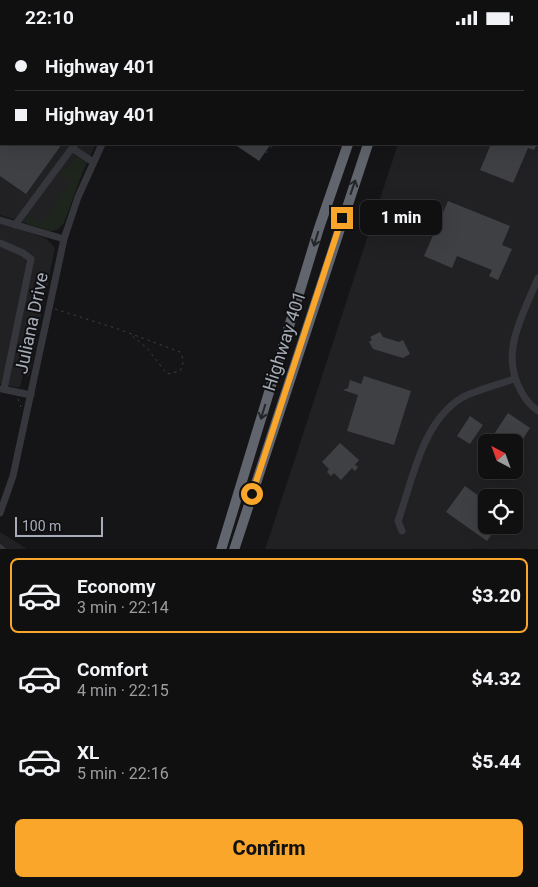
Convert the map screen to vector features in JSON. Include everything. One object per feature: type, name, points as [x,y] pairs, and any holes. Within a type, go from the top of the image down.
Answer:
[{"type":"highway","name":"Highway 401","points":[[221,549],[319,228],[348,145]]},
{"type":"highway","name":"Highway 401","points":[[234,549],[368,145]]},
{"type":"street","name":"Juliana Drive","points":[[0,513],[13,476],[64,239],[78,197],[102,145]]},
{"type":"street","points":[[15,225],[73,146],[93,162]]},
{"type":"street","points":[[0,220],[64,239]]},
{"type":"street","points":[[0,243],[19,251],[31,259],[2,389],[30,395]]},
{"type":"street","points":[[538,278],[512,345],[511,366],[514,379],[527,401],[538,411]]},
{"type":"street","points":[[402,531],[398,521],[426,439],[434,424],[446,410],[463,397],[514,379]]},
{"type":"path","points":[[266,153],[273,145]]},
{"type":"path","points":[[50,308],[130,334],[180,352],[183,366],[180,371],[167,374],[147,348],[130,334]]},
{"type":"shaded area","points":[[0,145],[96,145],[78,183],[64,223],[57,230],[50,231],[0,215]]},
{"type":"shaded area","points":[[398,145],[538,145],[538,549],[265,549]]},
{"type":"shaded area","points":[[77,156],[82,159],[85,165],[64,223],[53,231],[27,224],[26,218],[29,216],[42,223],[71,181],[61,175]]},
{"type":"shaded area","points":[[0,221],[47,239],[55,248],[29,376],[23,375],[20,387],[0,384]]},
{"type":"shaded area","points":[[0,532],[27,549],[0,549]]},
{"type":"building","points":[[0,145],[61,145],[26,194],[0,176]]},
{"type":"building","points":[[235,145],[270,145],[259,161]]},
{"type":"building","points":[[491,145],[536,145],[534,150],[528,148],[513,183],[480,170]]},
{"type":"building","points":[[448,201],[510,226],[502,245],[512,249],[498,280],[489,276],[492,270],[457,256],[452,268],[424,256]]},
{"type":"building","points":[[380,332],[383,337],[399,342],[403,340],[410,354],[403,358],[373,349],[369,342],[372,340],[370,337]]},
{"type":"building","points":[[364,376],[411,391],[394,445],[347,431],[358,395],[343,390],[348,388],[350,380],[361,384]]},
{"type":"building","points":[[508,413],[530,428],[523,439],[523,434],[494,434]]},
{"type":"building","points":[[470,416],[483,425],[470,444],[457,436]]},
{"type":"building","points":[[340,443],[359,460],[355,465],[358,467],[355,471],[352,468],[341,480],[334,473],[331,476],[327,472],[329,469],[322,462]]},
{"type":"building","points":[[465,486],[478,495],[478,534],[492,534],[487,541],[446,512]]},
{"type":"route","points":[[252,494],[342,218]]}]
